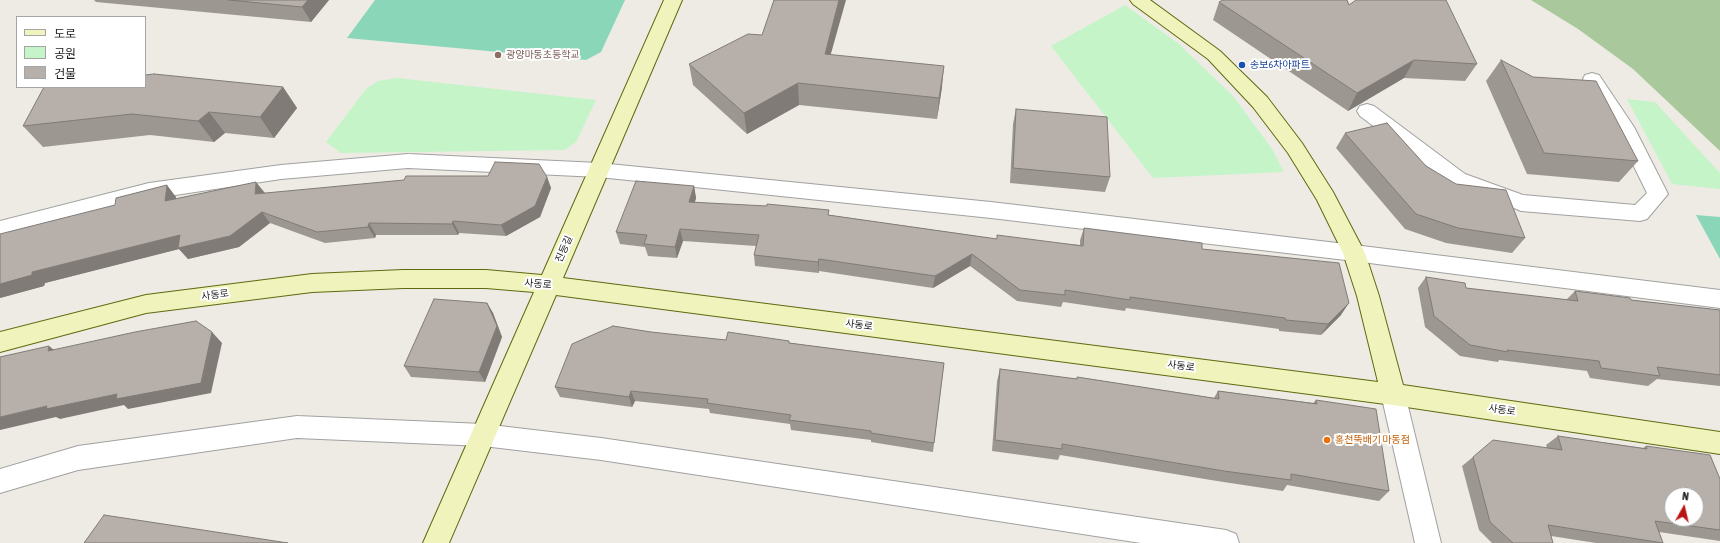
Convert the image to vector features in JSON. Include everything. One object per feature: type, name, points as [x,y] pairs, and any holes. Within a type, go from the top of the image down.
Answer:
[{"type":"street","name":"진등길","points":[[436,543],[673,0]]},
{"type":"street","points":[[1139,0],[1214,55],[1260,102],[1295,148],[1326,197],[1354,253],[1368,296],[1428,543]]},
{"type":"street","points":[[1367,111],[1458,179],[1521,202],[1640,213],[1658,194],[1627,132],[1592,79]]},
{"type":"street","points":[[0,229],[149,191],[280,172],[408,161],[599,170],[991,210],[1354,253],[1720,299]]},
{"type":"street","name":"사동로","points":[[0,342],[146,304],[312,283],[403,279],[478,279],[548,285],[1393,394],[1720,443]]},
{"type":"street","points":[[0,481],[78,458],[297,427],[483,436],[601,448],[1226,543]]},
{"type":"green space","points":[[375,0],[625,0],[601,52],[586,60],[347,38]]},
{"type":"green space","points":[[1531,0],[1720,0],[1720,151],[1633,69],[1578,29]]},
{"type":"green space","points":[[1125,5],[1179,44],[1233,96],[1272,149],[1284,172],[1153,178],[1051,46]]},
{"type":"green space","points":[[397,78],[596,100],[576,142],[565,150],[341,153],[326,142],[366,89],[378,81]]},
{"type":"green space","points":[[1627,99],[1655,102],[1720,173],[1720,189],[1672,184]]},
{"type":"green space","points":[[1696,215],[1720,217],[1720,259]]},
{"type":"building","points":[[229,0],[308,0],[302,7]]},
{"type":"building","points":[[774,0],[839,0],[825,54],[944,66],[939,98],[798,83],[744,113],[689,64],[748,34],[762,35]]},
{"type":"building","points":[[1223,0],[1347,0],[1349,5],[1356,0],[1446,0],[1477,64],[1414,60],[1357,93],[1219,2]]},
{"type":"building","points":[[1501,60],[1533,77],[1596,81],[1638,161],[1544,153]]},
{"type":"building","points":[[154,74],[283,87],[260,117],[209,112],[198,121],[132,114],[23,126],[43,88],[146,88],[146,75]]},
{"type":"building","points":[[1016,109],[1107,117],[1110,177],[1013,168]]},
{"type":"building","points":[[1387,123],[1426,166],[1456,184],[1506,190],[1525,238],[1458,228],[1416,214],[1345,133]]},
{"type":"building","points":[[495,162],[539,164],[547,177],[535,206],[501,225],[453,221],[452,224],[369,223],[368,227],[317,232],[262,212],[230,236],[178,248],[180,235],[32,272],[32,275],[0,284],[0,234],[115,205],[116,198],[167,185],[165,201],[256,182],[255,194],[404,180],[406,176],[488,176]]},
{"type":"building","points":[[636,181],[694,186],[689,202],[767,206],[767,204],[829,210],[828,215],[997,239],[997,235],[1083,246],[1084,228],[1202,243],[1202,249],[1339,263],[1349,303],[1328,324],[1286,320],[1285,318],[1130,297],[1130,300],[1065,290],[1065,295],[1020,290],[972,254],[935,276],[819,259],[818,262],[754,255],[759,235],[680,229],[675,247],[644,244],[647,235],[616,232]]},
{"type":"building","points":[[1426,277],[1465,283],[1466,288],[1578,301],[1575,291],[1630,298],[1631,300],[1720,310],[1720,375],[1657,367],[1660,376],[1601,368],[1599,361],[1507,350],[1508,352],[1470,345],[1434,316]]},
{"type":"building","points":[[434,299],[487,303],[497,326],[479,372],[404,366]]},
{"type":"building","points":[[196,321],[212,332],[201,383],[116,399],[117,394],[46,409],[47,406],[0,417],[0,357],[49,346],[48,351],[135,332]]},
{"type":"building","points":[[613,326],[651,332],[726,340],[728,332],[789,341],[789,343],[944,363],[934,443],[871,433],[871,431],[789,420],[791,415],[707,403],[708,399],[631,391],[629,397],[555,387],[572,344]]},
{"type":"building","points":[[1000,369],[1077,379],[1077,377],[1219,399],[1218,391],[1317,404],[1316,400],[1376,409],[1389,491],[1291,474],[1291,480],[1224,471],[1062,444],[1062,449],[995,440]]},
{"type":"building","points":[[1558,436],[1647,449],[1646,446],[1710,455],[1720,479],[1720,530],[1698,527],[1704,527],[1704,487],[1664,487],[1664,522],[1655,521],[1663,543],[1548,525],[1553,543],[1513,543],[1490,522],[1473,457],[1493,440],[1562,450]]},
{"type":"building","points":[[104,515],[288,543],[84,543]]},
{"type":"place","name":"광양마동초등학교","points":[[498,55]]},
{"type":"place","name":"송보6차아파트","points":[[1242,65]]},
{"type":"place","name":"홍천뚝배기 마동점","points":[[1327,440]]}]
